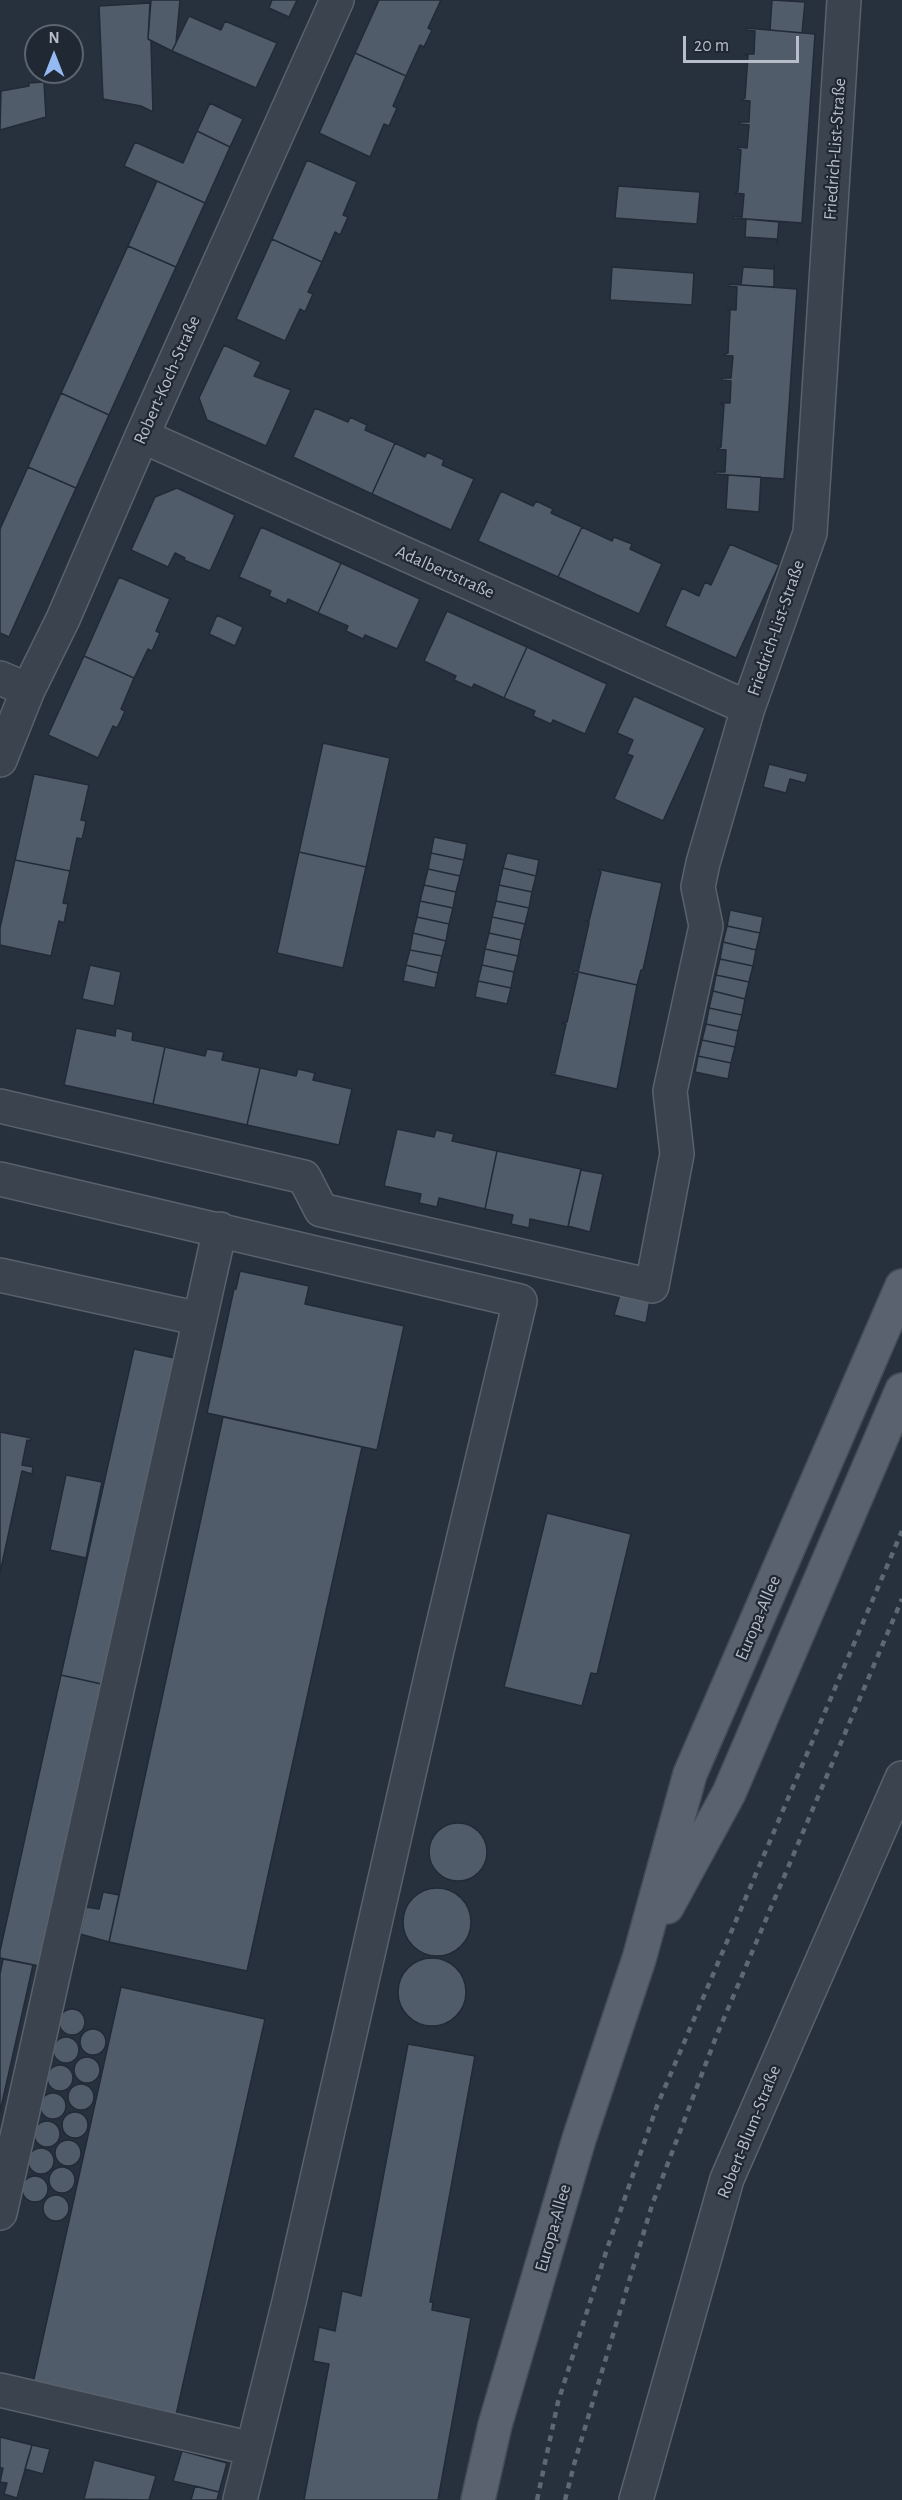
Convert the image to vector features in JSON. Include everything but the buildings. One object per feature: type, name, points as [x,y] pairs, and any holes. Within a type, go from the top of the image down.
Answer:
[{"type":"main road","name":"Europa-Allee","points":[[478,2500],[495,2425],[575,2150],[639,1959],[690,1774],[902,1286]]},
{"type":"main road","name":"Europa-Allee","points":[[639,1959],[729,1793],[902,1390]]},
{"type":"street","name":"Robert-Koch-Straße","points":[[0,760],[14,684],[63,619],[142,436],[337,0]]},
{"type":"street","name":"Friedrich-List-Straße","points":[[0,1106],[304,1177],[321,1210],[652,1286],[677,1154],[670,1091],[706,926],[698,887],[703,863],[748,708],[810,533],[844,0]]},
{"type":"street","name":"Adalbertstraße","points":[[142,436],[748,708]]},
{"type":"street","points":[[0,1179],[520,1301],[437,1650],[292,2290],[240,2500]]},
{"type":"street","points":[[0,2213],[220,1229]]},
{"type":"street","points":[[0,1275],[200,1319]]},
{"type":"street","name":"Robert-Blum-Straße","points":[[636,2500],[727,2179],[902,1778]]},
{"type":"street","points":[[0,2390],[253,2449]]},
{"type":"railway","points":[[537,2500],[558,2402],[607,2249],[657,2106],[902,1531]]},
{"type":"railway","points":[[565,2500],[652,2205],[716,2037],[902,1599]]}]
